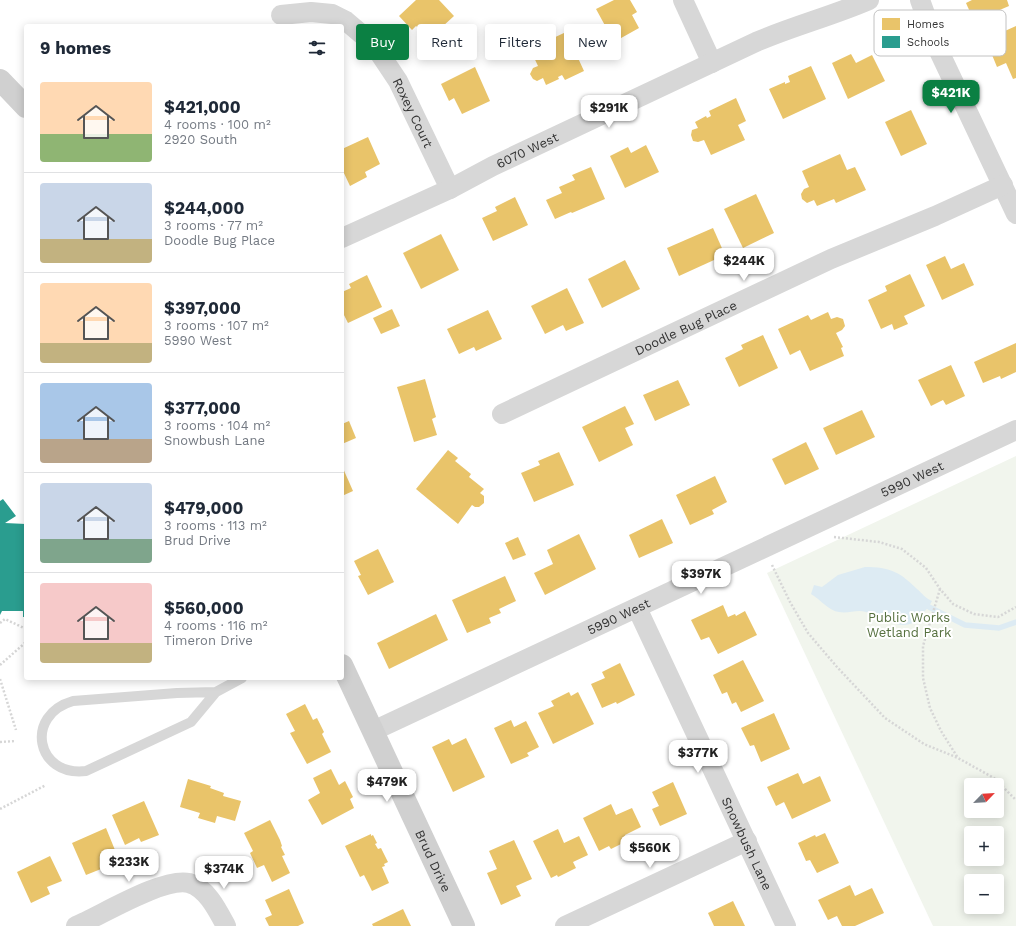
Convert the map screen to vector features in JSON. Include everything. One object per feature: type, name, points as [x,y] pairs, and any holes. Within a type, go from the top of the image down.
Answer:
[{"type":"main road","points":[[0,80],[24,105]]},
{"type":"main road","name":"Brud Drive","points":[[344,669],[464,926]]},
{"type":"street","points":[[683,0],[712,63]]},
{"type":"street","name":"6070 West","points":[[344,237],[450,190],[493,166],[776,34],[869,0]]},
{"type":"street","points":[[920,0],[924,10]]},
{"type":"street","name":"Roxey Court","points":[[281,15],[311,12],[332,14],[346,21],[370,42],[388,65],[398,81],[450,190]]},
{"type":"street","points":[[942,56],[1016,214]]},
{"type":"street","name":"Doodle Bug Place","points":[[502,414],[831,258],[935,216],[1003,186]]},
{"type":"street","name":"5990 West","points":[[373,731],[1016,430]]},
{"type":"street","name":"Snowbush Lane","points":[[638,608],[786,926]]},
{"type":"street","points":[[566,926],[747,841]]},
{"type":"street","points":[[76,926],[157,887],[176,883],[190,883],[206,893],[226,926]]},
{"type":"lane","points":[[216,692],[178,693],[73,701],[64,704],[49,715],[44,724],[42,743],[45,752],[53,762],[62,768],[76,772],[86,771],[191,722],[216,692],[238,680]]},
{"type":"path","points":[[834,537],[879,542],[902,549],[926,568],[940,589],[953,604],[974,614],[998,617],[1016,607]]},
{"type":"path","points":[[772,564],[790,602],[808,633],[837,667],[885,718],[924,744],[958,758],[994,778],[1016,800]]},
{"type":"path","points":[[940,589],[923,646],[924,678],[930,708],[941,731],[958,758]]},
{"type":"path","points":[[0,623],[5,620],[24,628]]},
{"type":"path","points":[[0,666],[24,644]]},
{"type":"path","points":[[0,679],[16,730]]},
{"type":"path","points":[[0,742],[16,741]]},
{"type":"path","points":[[0,809],[46,785]]},
{"type":"green space","name":"Public Works Wetland Park","points":[[1016,456],[1016,926],[933,926],[767,573]]},
{"type":"shaded area","points":[[865,567],[888,569],[900,575],[911,583],[925,597],[932,601],[915,622],[902,625],[890,622],[863,611],[835,611],[811,594],[814,585],[822,587],[838,575]]},
{"type":"building: Homes","points":[[416,0],[439,0],[454,16],[445,24],[417,24],[417,27],[416,26],[412,30],[409,27],[409,24],[406,24],[399,16]]},
{"type":"building: Homes","points":[[614,0],[630,0],[637,12],[632,15],[639,28],[621,38],[621,24],[604,24],[596,9]]},
{"type":"building: Homes","points":[[972,0],[1007,0],[1009,6],[1000,10],[969,10],[966,3]]},
{"type":"building: Homes","points":[[1016,26],[1016,78],[1013,79],[1006,63],[997,67],[992,56],[1006,56],[1006,30]]},
{"type":"building: Homes","points":[[564,33],[564,60],[579,60],[584,71],[565,80],[562,75],[558,77],[559,79],[546,85],[543,78],[537,81],[533,79],[530,74],[533,68],[538,66],[535,60],[556,60],[556,37]]},
{"type":"building: Homes","points":[[851,54],[856,63],[872,55],[885,81],[848,99],[832,63]]},
{"type":"building: Homes","points":[[811,66],[826,99],[783,119],[769,89],[785,82],[785,84],[790,82],[788,76]]},
{"type":"building: Homes","points":[[475,67],[490,101],[462,114],[454,98],[449,101],[441,84]]},
{"type":"building: Homes","points":[[736,98],[746,121],[738,125],[745,140],[711,155],[704,140],[698,142],[693,141],[691,135],[692,130],[698,128],[695,122],[706,116],[707,118],[711,116],[709,111]]},
{"type":"building: Homes","points":[[911,110],[927,144],[901,156],[885,122]]},
{"type":"building: Homes","points":[[368,137],[380,164],[365,172],[367,177],[350,186],[344,173],[344,148]]},
{"type":"building: Homes","points":[[646,145],[659,172],[625,188],[610,156],[628,147],[631,153]]},
{"type":"building: Homes","points":[[840,154],[847,170],[855,167],[866,190],[836,203],[834,199],[817,206],[814,200],[807,203],[802,199],[801,194],[804,189],[809,187],[802,171]]},
{"type":"building: Homes","points":[[591,167],[605,199],[555,219],[546,200],[562,193],[559,187],[575,180],[572,175]]},
{"type":"building: Homes","points":[[756,194],[774,233],[743,248],[724,209]]},
{"type":"building: Homes","points":[[515,197],[528,225],[493,241],[482,218],[497,211],[495,207]]},
{"type":"building: Homes","points":[[713,228],[725,255],[679,276],[667,248]]},
{"type":"building: Homes","points":[[441,234],[459,270],[421,289],[403,253]]},
{"type":"building: Homes","points":[[945,256],[951,269],[964,263],[974,285],[942,300],[926,265]]},
{"type":"building: Homes","points":[[625,260],[640,289],[602,308],[588,279]]},
{"type":"building: Homes","points":[[910,274],[925,306],[904,316],[908,324],[894,330],[892,324],[881,329],[868,300],[887,291],[885,286]]},
{"type":"building: Homes","points":[[367,275],[382,307],[348,323],[344,315],[344,291],[351,288],[349,284]]},
{"type":"building: Homes","points":[[567,288],[584,323],[566,331],[563,325],[545,334],[531,306]]},
{"type":"building: Homes","points":[[392,309],[400,326],[381,334],[373,318]]},
{"type":"building: Homes","points":[[488,310],[502,339],[476,351],[474,347],[459,354],[447,329]]},
{"type":"building: Homes","points":[[828,312],[831,319],[837,317],[843,319],[845,326],[842,330],[836,333],[843,347],[841,348],[844,356],[810,371],[800,350],[790,355],[778,329],[808,315],[811,320]]},
{"type":"building: Homes","points":[[763,335],[778,368],[739,387],[725,358],[743,349],[741,345]]},
{"type":"building: Homes","points":[[1016,343],[1016,372],[1001,379],[1000,376],[983,383],[974,362]]},
{"type":"building: Homes","points":[[951,365],[965,396],[946,405],[943,400],[931,406],[918,380]]},
{"type":"building: Homes","points":[[425,379],[436,417],[432,419],[437,435],[414,442],[397,387]]},
{"type":"building: Homes","points":[[678,380],[690,405],[655,421],[643,395]]},
{"type":"building: Homes","points":[[625,406],[634,424],[625,428],[633,445],[599,462],[582,427]]},
{"type":"building: Homes","points":[[862,410],[875,437],[836,455],[823,428]]},
{"type":"building: Homes","points":[[349,421],[356,438],[344,443],[344,423]]},
{"type":"building: Homes","points":[[806,442],[819,469],[785,485],[772,459]]},
{"type":"building: Homes","points":[[448,450],[458,458],[455,461],[471,474],[469,477],[484,489],[480,493],[484,496],[484,503],[479,507],[472,505],[458,524],[416,489]]},
{"type":"building: Homes","points":[[559,452],[574,485],[534,502],[521,473],[540,465],[538,461]]},
{"type":"building: Homes","points":[[344,471],[353,491],[344,495]]},
{"type":"building: Homes","points":[[715,476],[727,502],[712,510],[714,514],[690,525],[676,495]]},
{"type":"building: Homes","points":[[662,519],[673,543],[639,558],[629,535]]},
{"type":"building: Homes","points":[[579,534],[596,569],[545,595],[534,573],[553,564],[547,550]]},
{"type":"building: Homes","points":[[518,537],[526,555],[513,560],[505,543]]},
{"type":"building: Homes","points":[[378,549],[394,582],[368,595],[358,576],[361,575],[354,561]]},
{"type":"building: Homes","points":[[505,576],[516,601],[499,609],[501,613],[489,618],[491,623],[467,633],[452,600]]},
{"type":"building: Homes","points":[[723,605],[728,617],[735,614],[736,616],[745,611],[757,635],[718,654],[709,637],[701,640],[691,620]]},
{"type":"building: Homes","points":[[436,614],[448,640],[389,669],[377,643]]},
{"type":"building: Homes","points":[[743,660],[764,701],[741,712],[736,702],[732,704],[727,692],[722,694],[713,675]]},
{"type":"building: Homes","points":[[620,663],[635,695],[617,704],[616,702],[602,708],[591,684],[605,678],[602,672]]},
{"type":"building: Homes","points":[[569,692],[571,696],[578,692],[594,724],[553,744],[538,713],[554,706],[551,701]]},
{"type":"building: Homes","points":[[305,704],[313,720],[317,718],[324,732],[322,734],[331,752],[307,764],[290,733],[295,731],[286,714]]},
{"type":"building: Homes","points":[[774,713],[790,749],[761,762],[754,745],[750,746],[741,728]]},
{"type":"building: Homes","points":[[511,720],[514,727],[526,721],[539,747],[527,753],[529,756],[511,764],[494,728]]},
{"type":"building: Homes","points":[[466,738],[485,777],[453,792],[432,747],[449,739],[452,745]]},
{"type":"building: Homes","points":[[331,769],[339,785],[345,781],[353,797],[350,799],[354,808],[322,825],[308,800],[320,793],[313,778]]},
{"type":"building: Homes","points":[[798,773],[803,784],[820,776],[831,801],[792,819],[784,802],[776,806],[767,787]]},
{"type":"building: Homes","points":[[188,779],[211,786],[210,788],[224,793],[223,796],[241,801],[235,821],[217,816],[215,823],[198,818],[200,813],[180,807]]},
{"type":"building: Homes","points":[[673,782],[687,814],[660,826],[652,809],[659,806],[652,792]]},
{"type":"building: Homes","points":[[144,801],[159,835],[141,842],[139,838],[125,845],[112,815]]},
{"type":"building: Homes","points":[[611,804],[616,815],[632,808],[641,827],[625,835],[627,841],[611,849],[609,846],[599,851],[583,818]]},
{"type":"building: Homes","points":[[270,820],[280,840],[281,847],[285,855],[282,856],[290,873],[272,882],[264,865],[257,868],[250,853],[253,851],[244,833]]},
{"type":"building: Homes","points":[[106,828],[117,855],[103,861],[106,867],[86,875],[72,843]]},
{"type":"building: Homes","points":[[558,829],[564,843],[579,836],[588,855],[573,862],[576,868],[558,877],[557,875],[551,878],[533,841]]},
{"type":"building: Homes","points":[[825,833],[839,863],[817,873],[810,860],[806,861],[798,843],[815,835],[816,837]]},
{"type":"building: Homes","points":[[371,834],[377,843],[375,844],[378,849],[381,848],[388,862],[382,867],[389,883],[372,891],[364,875],[360,877],[345,846]]},
{"type":"building: Homes","points":[[514,840],[532,879],[516,886],[521,896],[501,905],[487,873],[497,869],[489,851]]},
{"type":"building: Homes","points":[[50,856],[62,881],[47,887],[50,894],[31,903],[17,872]]},
{"type":"building: Homes","points":[[850,885],[855,896],[872,888],[884,913],[855,926],[842,926],[837,916],[828,920],[818,900]]},
{"type":"building: Homes","points":[[289,889],[304,923],[298,926],[269,926],[265,918],[272,915],[265,900]]},
{"type":"building: Homes","points":[[733,901],[745,926],[714,926],[708,913]]},
{"type":"building: Homes","points":[[403,909],[411,926],[373,926],[372,924]]},
{"type":"building: Schools","points":[[3,499],[16,516],[5,523],[24,524],[24,617],[23,611],[2,611],[0,615],[0,501]]},
{"type":"waterway","points":[[929,607],[965,625],[999,628],[1016,622]]}]
